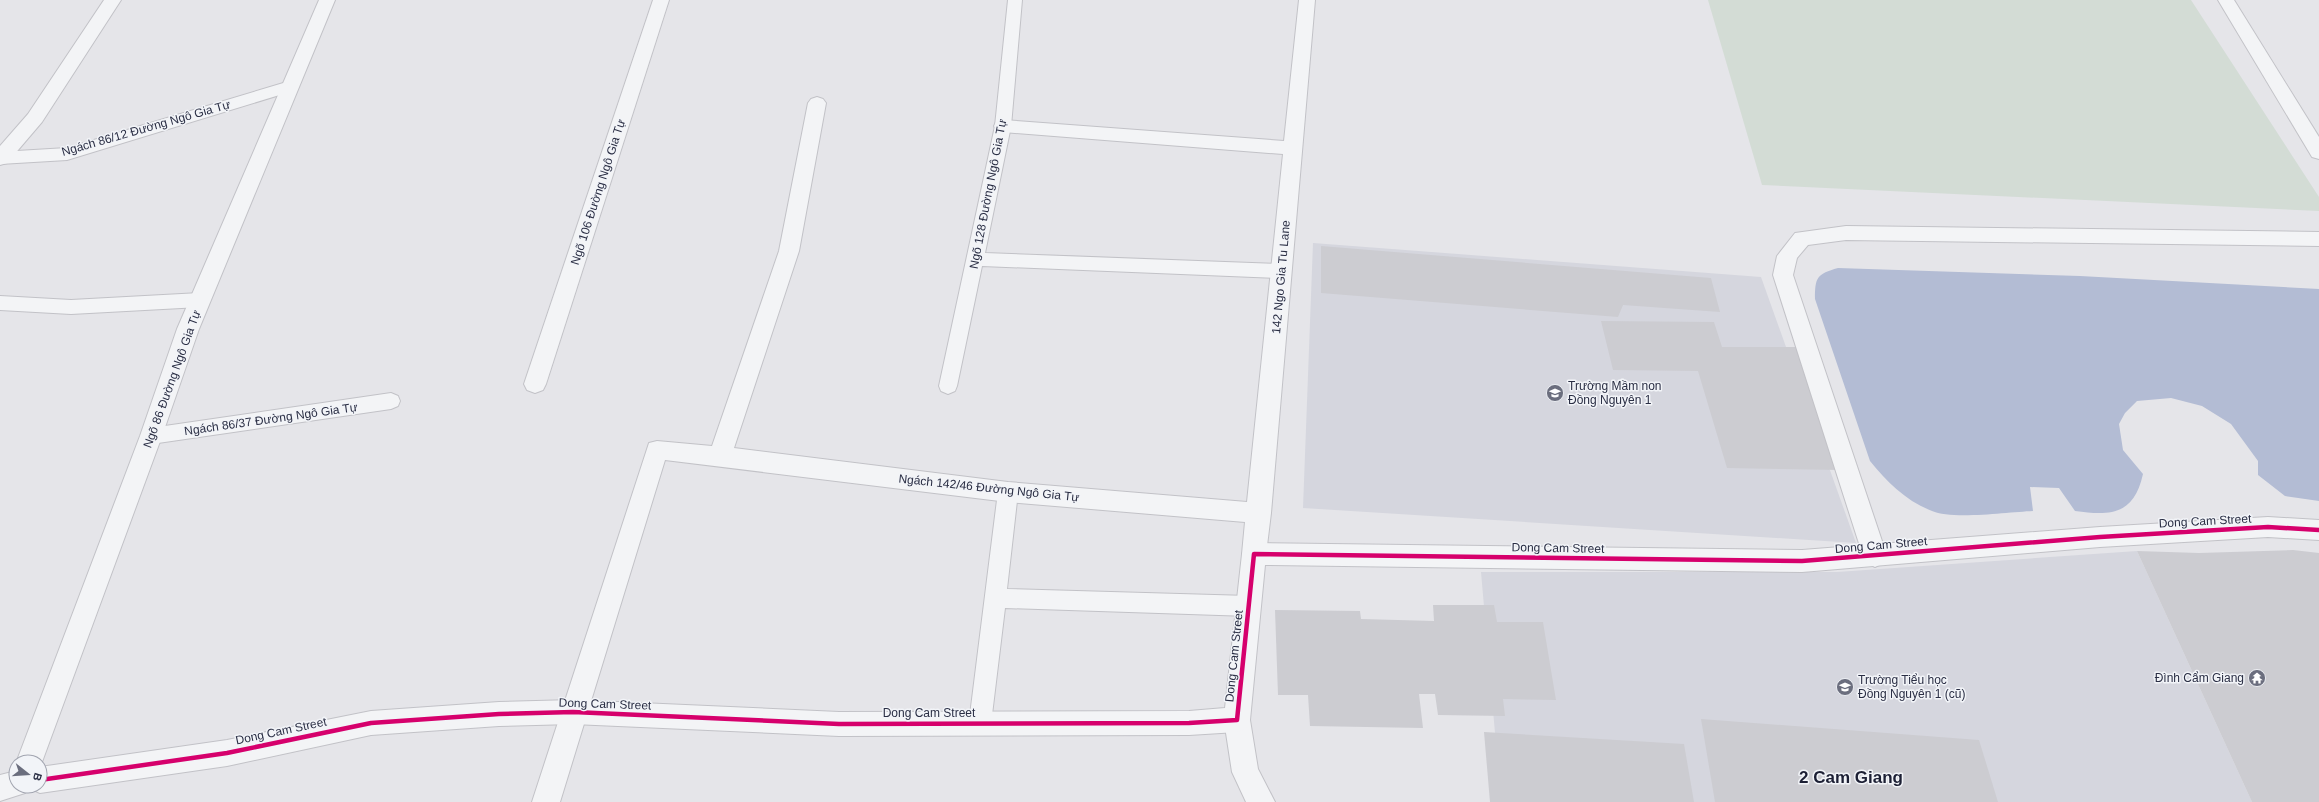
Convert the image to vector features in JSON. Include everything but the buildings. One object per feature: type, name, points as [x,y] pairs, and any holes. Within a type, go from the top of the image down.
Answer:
[{"type":"street","points":[[0,158],[35,118],[113,0]]},
{"type":"street","name":"Ngõ 86 Đường Ngô Gia Tự","points":[[32,754],[151,436],[188,329],[327,0]]},
{"type":"street","name":"Ngõ 106 Đường Ngô Gia Tự","points":[[535,384],[661,0]]},
{"type":"street","name":"142 Ngo Gia Tu Lane","points":[[1254,554],[1307,0]]},
{"type":"street","points":[[2226,0],[2319,152]]},
{"type":"street","points":[[720,456],[790,250],[817,103]]},
{"type":"street","points":[[1003,126],[1293,148]]},
{"type":"street","points":[[1875,556],[1783,275],[1787,256],[1802,238],[1846,233],[2319,239]]},
{"type":"street","name":"Ngách 142/46 Đường Ngô Gia Tự","points":[[573,712],[657,450],[720,456],[1008,492],[1259,513]]},
{"type":"street","name":"Dong Cam Street","points":[[48,779],[227,753],[371,723],[499,714],[573,712],[839,724],[1189,723],[1237,720],[1254,554],[1802,561],[2100,536],[2268,527],[2319,530]]},
{"type":"street","points":[[546,802],[573,712]]},
{"type":"street","points":[[1237,720],[1245,772],[1261,802]]},
{"type":"lane","name":"Ngõ 128 Đường Ngô Gia Tự","points":[[948,386],[1003,126],[1015,0]]},
{"type":"lane","name":"Ngách 86/12 Đường Ngô Gia Tự","points":[[0,158],[67,154],[290,86]]},
{"type":"lane","points":[[975,259],[1281,272]]},
{"type":"lane","points":[[0,303],[71,307],[200,300]]},
{"type":"lane","name":"Ngách 86/37 Đường Ngô Gia Tự","points":[[151,436],[391,401]]},
{"type":"lane","points":[[980,723],[1008,492]]},
{"type":"lane","points":[[995,598],[1249,606]]},
{"type":"shaded area","points":[[1708,0],[2191,0],[2319,197],[2319,211],[1762,185]]},
{"type":"shaded area","name":"Trường Mầm non Đồng Nguyên 1","points":[[1313,243],[1761,277],[1856,543],[1303,508]]},
{"type":"shaded area","name":"Trường Tiểu học Đồng Nguyên 1 (cũ)","points":[[2137,551],[2252,802],[1501,802],[1481,572],[1837,572]]},
{"type":"water","points":[[1838,268],[2080,276],[2319,289],[2319,501],[2285,496],[2258,475],[2258,461],[2231,424],[2202,406],[2171,398],[2137,401],[2125,413],[2119,424],[2123,450],[2143,474],[2134,498],[2119,510],[2100,513],[2075,511],[2059,488],[2030,487],[2033,511],[1981,515],[1953,515],[1941,514],[1923,507],[1898,490],[1870,461],[1815,299],[1817,281],[1821,275]]},
{"type":"cycle path","points":[[48,779],[227,753],[371,723],[499,714],[573,712],[839,724],[1189,723],[1237,720],[1254,554],[1802,561],[2100,537],[2268,527],[2319,530]]},
{"type":"place","name":"Trường Mầm non Đồng Nguyên 1","points":[[1555,393]]},
{"type":"place","name":"Đình Cẩm Giang","points":[[2257,678]]},
{"type":"place","name":"Trường Tiểu học Đồng Nguyên 1 (cũ)","points":[[1845,687]]},
{"type":"district","name":"2 Cam Giang","points":[[1851,777]]}]
